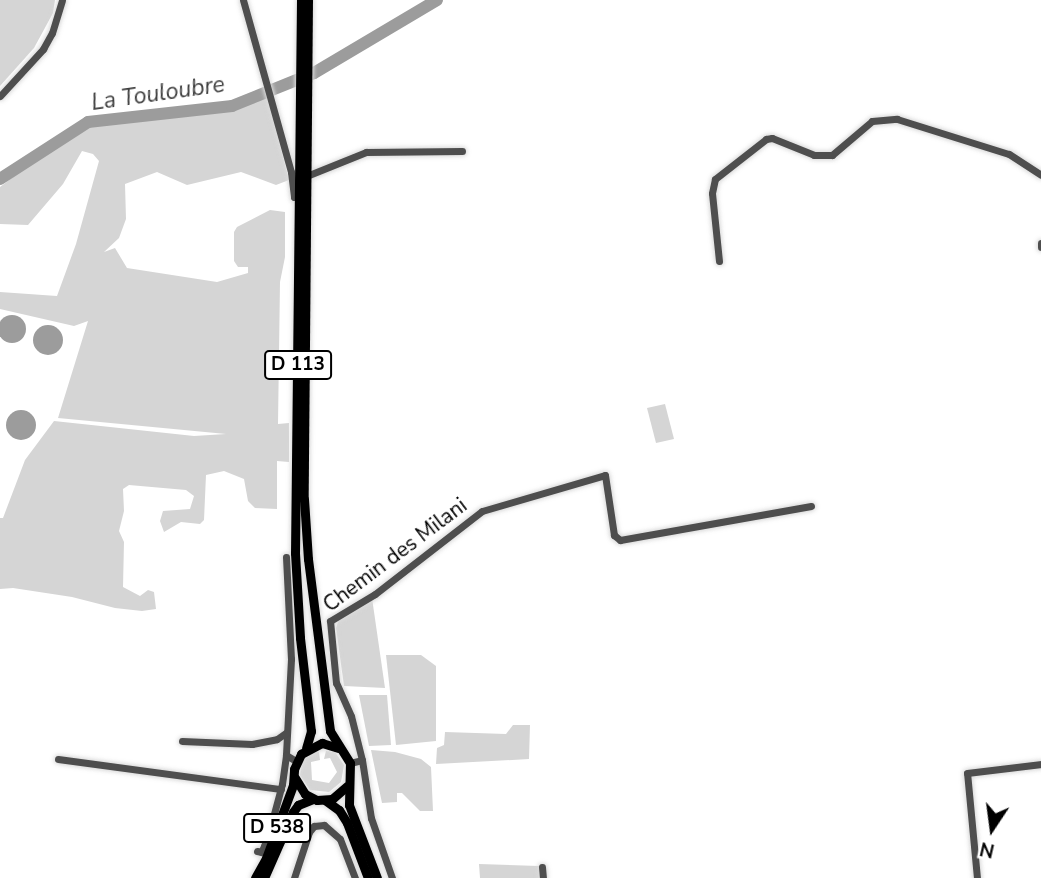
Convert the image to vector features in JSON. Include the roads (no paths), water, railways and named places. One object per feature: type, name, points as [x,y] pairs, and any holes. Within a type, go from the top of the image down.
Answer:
[{"type":"main road","name":"D 113","points":[[301,0],[304,64],[306,535],[330,731],[338,748]]},
{"type":"main road","name":"D 113","points":[[304,64],[308,0]]},
{"type":"main road","name":"D 113","points":[[303,196],[295,553],[300,638],[311,731],[306,748]]},
{"type":"main road","points":[[322,743],[338,748],[350,763],[351,775],[347,786],[338,796],[325,800],[313,799],[304,794],[295,777],[296,761],[306,748],[322,743]]},
{"type":"main road","name":"D 538","points":[[255,878],[295,777]]},
{"type":"main road","points":[[347,786],[349,805],[377,878]]},
{"type":"main road","name":"D 538","points":[[264,878],[293,812],[298,805],[313,799]]},
{"type":"main road","points":[[325,800],[339,810],[347,823],[368,878]]},
{"type":"street","points":[[0,96],[43,49],[52,33],[62,0]]},
{"type":"street","points":[[243,0],[291,172],[294,197],[303,196]]},
{"type":"street","points":[[719,261],[712,193],[715,179],[766,139],[772,138],[814,155],[832,155],[872,121],[897,119],[1009,154],[1041,175]]},
{"type":"street","points":[[303,177],[342,159],[366,152],[462,151]]},
{"type":"street","name":"Chemin des Milani","points":[[362,760],[351,716],[335,683],[330,621],[375,594],[482,511],[605,475],[614,535],[620,540],[811,506]]},
{"type":"street","points":[[257,851],[261,852],[264,846],[281,789],[286,755],[290,659],[286,557]]},
{"type":"street","points":[[182,741],[252,744],[276,739],[287,733]]},
{"type":"street","points":[[286,755],[296,761]]},
{"type":"street","points":[[58,759],[281,789]]},
{"type":"street","points":[[350,763],[362,760],[371,818],[392,878]]},
{"type":"street","points":[[977,878],[967,773],[1041,764]]},
{"type":"street","points":[[294,878],[309,832],[314,825],[324,825],[340,839],[355,878]]},
{"type":"street","points":[[542,867],[542,878]]},
{"type":"waterway","name":"La Touloubre","points":[[0,179],[88,122],[232,106],[314,73],[437,0]]}]
